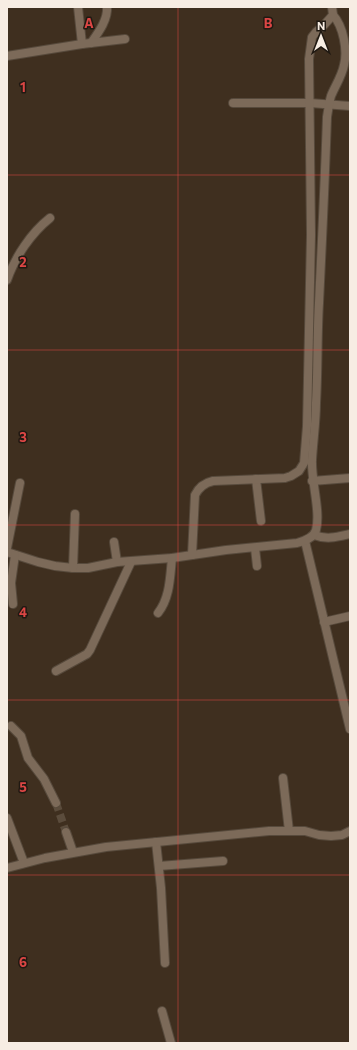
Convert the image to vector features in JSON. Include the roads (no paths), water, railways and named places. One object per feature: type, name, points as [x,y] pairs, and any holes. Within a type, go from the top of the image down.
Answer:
[{"type":"street","points":[[78,7],[82,44]]},
{"type":"street","points":[[91,43],[100,29],[107,11],[107,7]]},
{"type":"street","points":[[13,604],[11,553],[38,562],[73,568],[88,568],[117,562],[192,556],[305,541],[314,535],[316,530],[317,515],[312,481],[312,460],[316,403],[327,117],[331,98],[347,64],[346,34],[333,9]]},
{"type":"street","points":[[192,556],[196,495],[198,489],[206,483],[213,481],[285,478],[298,471],[304,463],[308,426],[311,235],[310,59],[312,37],[324,25],[333,9]]},
{"type":"street","points":[[7,56],[125,39]]},
{"type":"street","points":[[233,103],[310,103],[350,106]]},
{"type":"street","points":[[7,280],[27,242],[50,218]]},
{"type":"street","points":[[312,481],[350,478]]},
{"type":"street","points":[[256,479],[261,521]]},
{"type":"street","points":[[7,548],[20,483]]},
{"type":"street","points":[[73,568],[75,514]]},
{"type":"street","points":[[314,535],[322,538],[330,538],[350,534]]},
{"type":"street","points":[[305,541],[350,729]]},
{"type":"street","points":[[114,542],[117,562]]},
{"type":"street","points":[[255,548],[257,566]]},
{"type":"street","points":[[158,613],[168,594],[172,558]]},
{"type":"street","points":[[56,671],[87,654],[90,650],[131,562]]},
{"type":"street","points":[[324,622],[350,616]]},
{"type":"street","points":[[11,726],[21,736],[28,758],[44,779],[56,803]]},
{"type":"street","points":[[284,778],[289,831]]},
{"type":"street","points":[[7,818],[24,863]]},
{"type":"street","points":[[7,868],[73,852],[106,847],[289,831],[305,831],[319,835],[331,836],[350,831]]},
{"type":"street","points":[[66,832],[73,852]]},
{"type":"street","points":[[156,842],[159,866],[165,963]]},
{"type":"street","points":[[159,866],[223,861]]},
{"type":"street","points":[[162,1010],[171,1043]]},
{"type":"tunnel","points":[[56,803],[66,832]]}]
